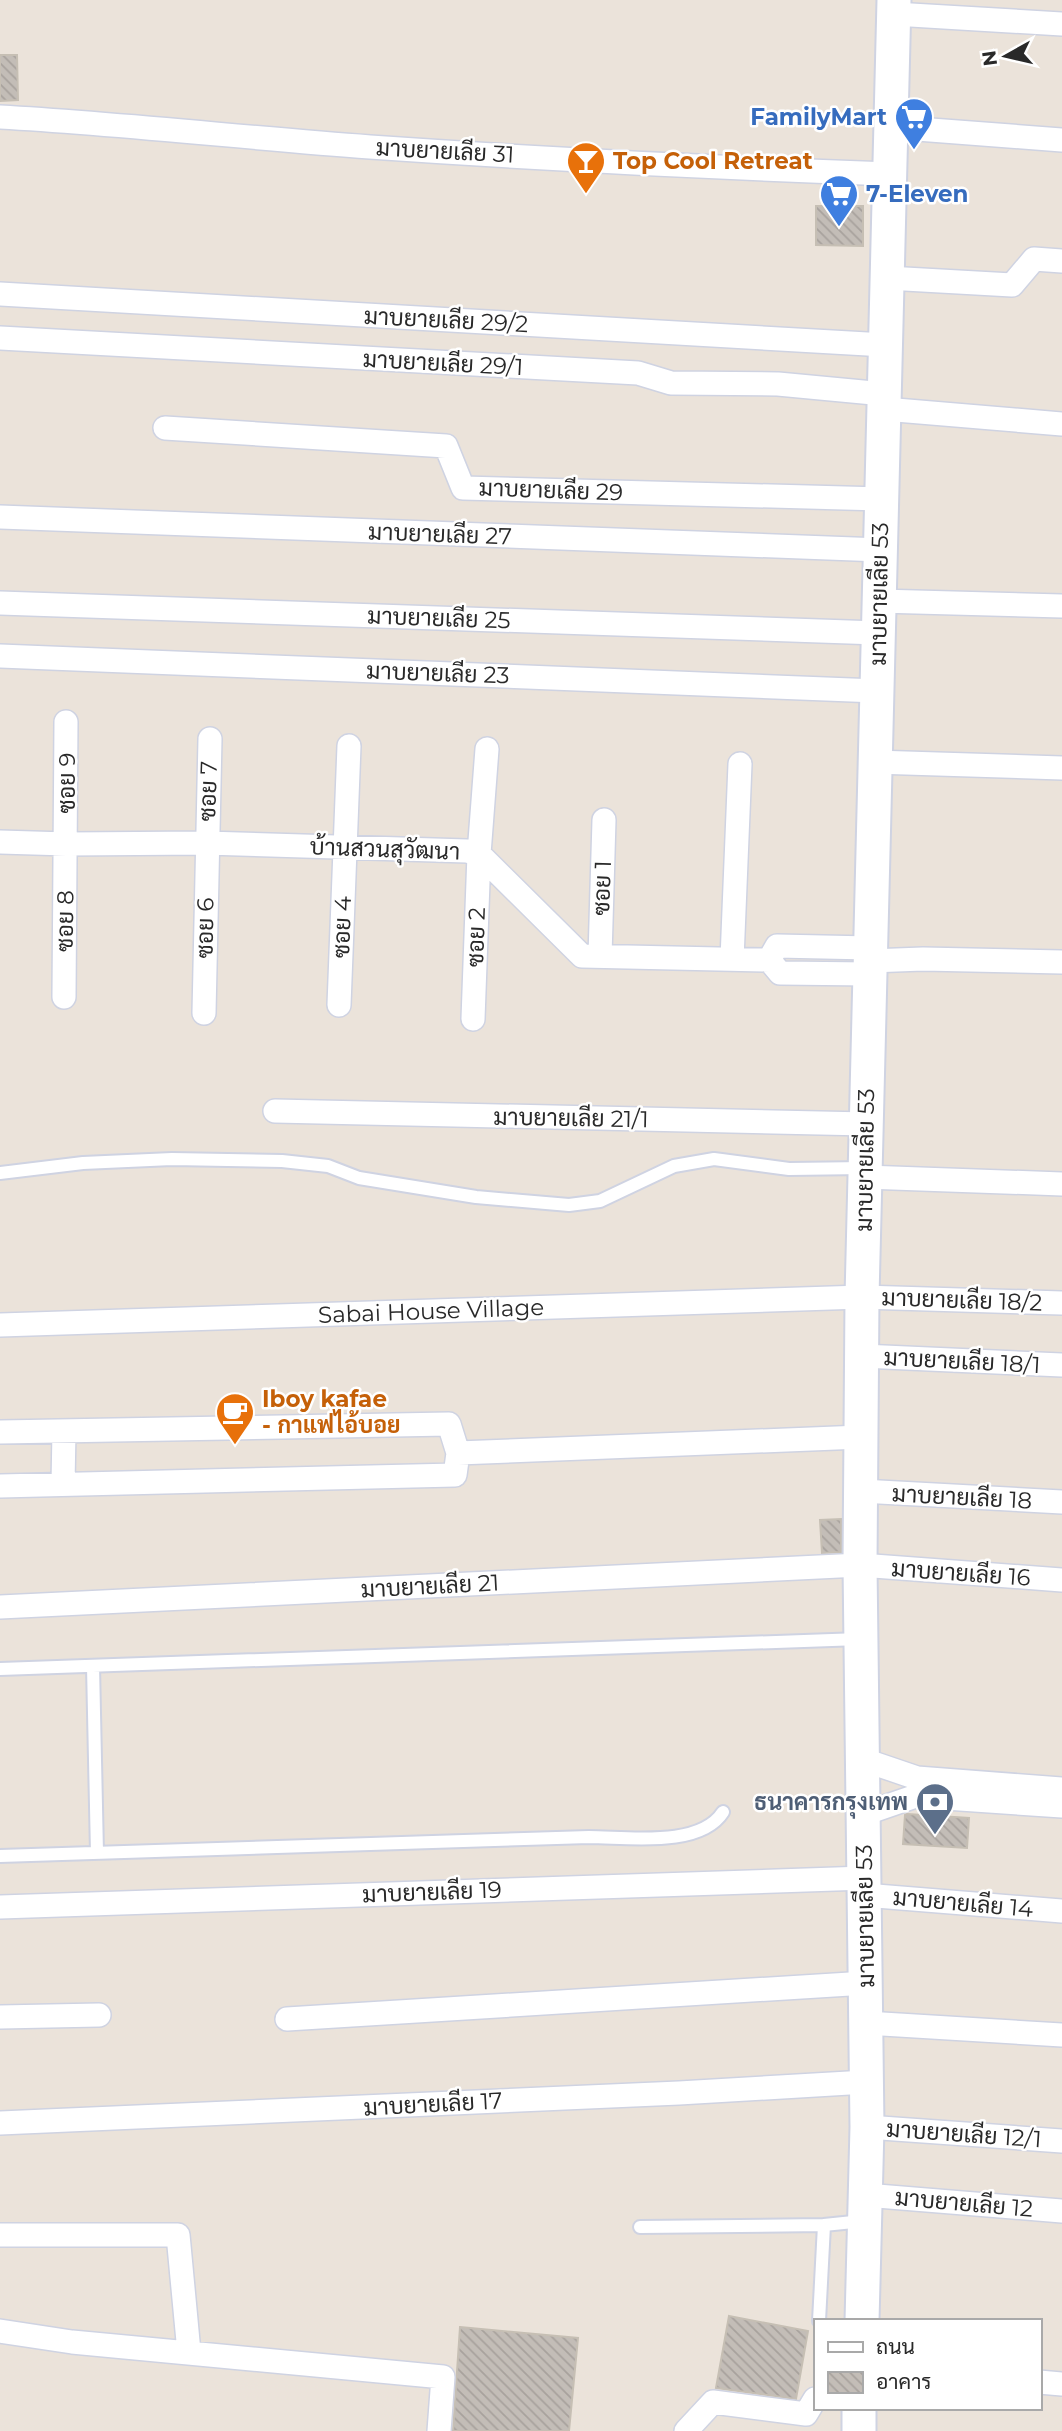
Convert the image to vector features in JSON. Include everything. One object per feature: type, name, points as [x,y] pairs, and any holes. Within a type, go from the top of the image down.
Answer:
[{"type":"street","points":[[894,7],[1062,24]]},
{"type":"street","name":"มาบยายเลีย 53","points":[[862,2319],[867,2127],[860,1565],[862,1297],[894,7]]},
{"type":"street","name":"มาบยายเลีย 31","points":[[0,117],[105,123],[370,147],[728,168],[890,174]]},
{"type":"street","points":[[891,127],[1062,141]]},
{"type":"street","points":[[887,278],[1012,285],[1034,259],[1062,261]]},
{"type":"street","name":"มาบยายเลีย 29/2","points":[[3,294],[886,345]]},
{"type":"street","name":"มาบยายเลีย 29/1","points":[[0,338],[638,373],[671,383],[718,386],[778,384],[884,402],[1062,424]]},
{"type":"street","name":"มาบยายเลีย 29","points":[[165,428],[446,446],[463,488],[882,499]]},
{"type":"street","name":"มาบยายเลีย 27","points":[[0,517],[881,550]]},
{"type":"street","name":"มาบยายเลีย 25","points":[[0,603],[879,617],[1062,606]]},
{"type":"street","name":"มาบยายเลีย 23","points":[[0,656],[877,691]]},
{"type":"street","name":"ซอย 9","points":[[66,722],[67,844]]},
{"type":"street","name":"ซอย 7","points":[[206,843],[211,740]]},
{"type":"street","name":"ซอย 4","points":[[339,1005],[349,746]]},
{"type":"street","name":"ซอย 2","points":[[473,1019],[479,854],[487,749]]},
{"type":"street","points":[[874,762],[1062,768]]},
{"type":"street","points":[[732,959],[740,764]]},
{"type":"street","name":"ซอย 1","points":[[600,956],[604,820]]},
{"type":"street","name":"บ้านสวนสุวัฒนา","points":[[0,842],[206,843],[467,851],[479,854],[582,956],[769,960],[777,946],[870,961]]},
{"type":"street","name":"ซอย 6","points":[[204,1013],[206,843]]},
{"type":"street","name":"ซอย 8","points":[[64,997],[67,844]]},
{"type":"street","points":[[870,961],[923,959],[1062,962]]},
{"type":"street","name":"มาบยายเลีย 21/1","points":[[275,1111],[867,1124]]},
{"type":"street","points":[[865,1172],[1062,1184]]},
{"type":"street","name":"มาบยายเลีย 18/2","points":[[862,1297],[1062,1303]]},
{"type":"street","name":"Sabai House Village","points":[[0,1325],[862,1297]]},
{"type":"street","name":"มาบยายเลีย 18/1","points":[[862,1356],[1062,1365]]},
{"type":"street","points":[[0,1432],[449,1424],[458,1453],[454,1475],[0,1486]]},
{"type":"street","points":[[63,1485],[64,1431]]},
{"type":"street","points":[[458,1453],[861,1437]]},
{"type":"street","name":"มาบยายเลีย 18","points":[[861,1491],[1062,1502]]},
{"type":"street","name":"มาบยายเลีย 16","points":[[860,1565],[1062,1580]]},
{"type":"street","name":"มาบยายเลีย 21","points":[[0,1607],[860,1565]]},
{"type":"street","points":[[864,1760],[917,1778],[1062,1789]]},
{"type":"street","points":[[864,1814],[916,1796],[1062,1806]]},
{"type":"street","name":"มาบยายเลีย 19","points":[[0,1907],[865,1887]]},
{"type":"street","name":"มาบยายเลีย 14","points":[[865,1887],[1062,1911]]},
{"type":"street","points":[[287,2020],[866,1983]]},
{"type":"street","points":[[0,2017],[99,2015]]},
{"type":"street","points":[[866,2023],[1062,2035]]},
{"type":"street","name":"มาบยายเลีย 17","points":[[0,2123],[679,2093],[866,2082]]},
{"type":"street","name":"มาบยายเลีย 12/1","points":[[867,2127],[1062,2141]]},
{"type":"street","name":"มาบยายเลีย 12","points":[[864,2208],[1062,2211]]},
{"type":"street","points":[[0,2235],[178,2235],[189,2352]]},
{"type":"street","points":[[0,2331],[72,2342],[443,2377],[439,2431]]},
{"type":"street","points":[[1041,2382],[1062,2384]]},
{"type":"street","points":[[686,2431],[713,2402],[806,2414],[814,2401]]},
{"type":"street","points":[[859,2410],[859,2431]]},
{"type":"lane","points":[[0,1173],[83,1163],[159,1160],[282,1161],[328,1166],[359,1178],[476,1197],[569,1205],[600,1201],[674,1166],[714,1159],[789,1169],[865,1172]]},
{"type":"lane","points":[[0,1669],[861,1639]]},
{"type":"lane","points":[[93,1666],[97,1853]]},
{"type":"lane","points":[[0,1856],[589,1837],[676,1837],[709,1827],[718,1821],[723,1812]]},
{"type":"lane","points":[[640,2227],[824,2225],[864,2208]]},
{"type":"lane","points":[[819,2319],[824,2225]]},
{"type":"building","points":[[0,55],[17,55],[18,100],[0,101]]},
{"type":"building","name":"7-Eleven","points":[[816,206],[863,206],[863,246],[816,245]]},
{"type":"building","points":[[841,1519],[841,1552],[822,1553],[820,1520]]},
{"type":"building","name":"ธนาคารกรุงเทพ","points":[[907,1814],[969,1818],[967,1848],[903,1844]]},
{"type":"building","points":[[729,2316],[808,2331],[796,2399],[716,2388]]},
{"type":"building","points":[[460,2327],[578,2338],[569,2431],[453,2431]]},
{"type":"place","name":"FamilyMart","points":[[914,151]]},
{"type":"place","name":"Top Cool Retreat","points":[[586,195]]},
{"type":"place","name":"7-Eleven","points":[[839,228]]},
{"type":"place","name":"Iboy kafae - กาแฟไอ้บอย","points":[[235,1446]]},
{"type":"place","name":"ธนาคารกรุงเทพ","points":[[935,1836]]}]
